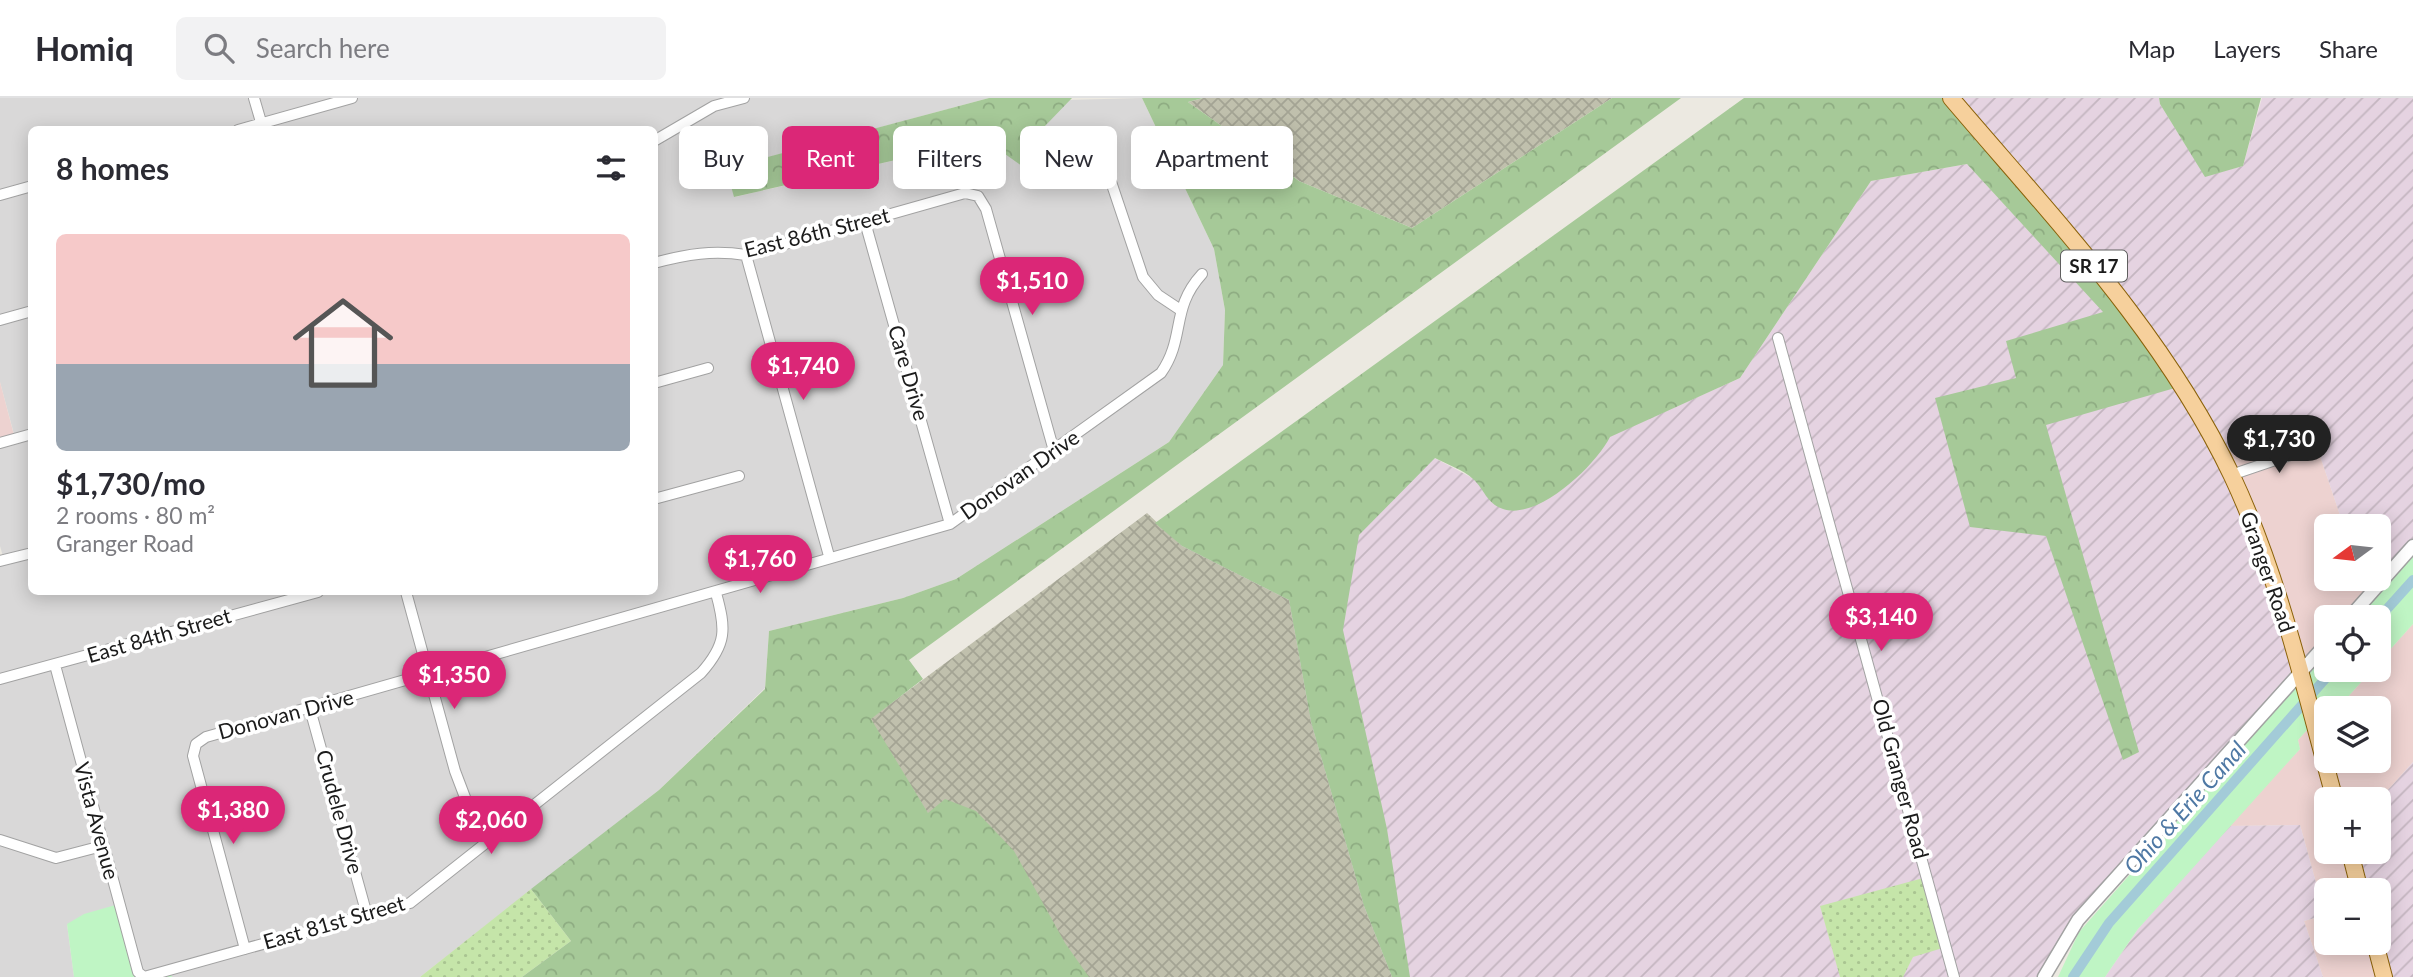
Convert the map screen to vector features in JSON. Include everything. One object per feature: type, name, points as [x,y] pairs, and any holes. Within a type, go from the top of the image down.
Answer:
[{"type":"main road","name":"Granger Road","points":[[1951,98],[2111,285],[2182,386],[2231,475],[2262,550],[2331,787]]},
{"type":"main road","points":[[2378,955],[2384,977]]},
{"type":"street","points":[[254,98],[262,126],[352,98]]},
{"type":"street","points":[[658,138],[713,102],[744,98]]},
{"type":"street","points":[[0,195],[28,187]]},
{"type":"street","points":[[1113,189],[1143,277],[1158,295],[1179,309]]},
{"type":"street","name":"East 86th Street","points":[[658,262],[691,253],[717,251],[746,255],[965,193],[978,196],[986,209],[1054,451]]},
{"type":"street","name":"Care Drive","points":[[865,222],[950,524]]},
{"type":"street","points":[[746,255],[829,556]]},
{"type":"street","name":"Donovan Drive","points":[[245,949],[193,756],[196,744],[206,737],[716,593],[829,556],[950,524],[1161,373],[1171,358],[1178,333],[1179,309],[1191,286],[1202,274]]},
{"type":"street","points":[[0,320],[28,313]]},
{"type":"street","name":"Old Granger Road","points":[[1778,338],[1954,977]]},
{"type":"street","points":[[658,382],[708,368]]},
{"type":"street","points":[[0,443],[28,435]]},
{"type":"street","points":[[2231,475],[2317,446]]},
{"type":"street","points":[[658,498],[739,476]]},
{"type":"street","points":[[2361,605],[2413,546]]},
{"type":"street","points":[[0,561],[28,554]]},
{"type":"street","name":"East 81st Street","points":[[140,976],[410,903],[701,673],[715,658],[722,642],[724,622],[716,593]]},
{"type":"street","name":"East 84th Street","points":[[0,679],[307,595]]},
{"type":"street","points":[[408,595],[455,771],[466,800],[492,836]]},
{"type":"street","points":[[2044,977],[2078,920],[2302,681],[2314,662]]},
{"type":"street","name":"Vista Avenue","points":[[55,665],[102,846],[140,976]]},
{"type":"street","name":"Crudele Drive","points":[[310,709],[367,915]]},
{"type":"street","points":[[0,840],[56,858],[102,846]]},
{"type":"shaded area","points":[[0,98],[989,98],[879,127],[782,126],[782,153],[768,157],[768,126],[679,126],[679,189],[733,189],[735,197],[782,186],[782,189],[879,189],[879,164],[893,161],[893,189],[1006,189],[1006,151],[1020,154],[1020,189],[1117,189],[1117,126],[1045,126],[1067,100],[1142,98],[1155,126],[1131,126],[1131,189],[1185,189],[1214,249],[1225,310],[1223,365],[1169,442],[956,579],[903,598],[769,631],[765,688],[659,790],[420,977],[172,977],[169,970],[144,977],[67,924],[74,977],[0,977],[0,561],[4,560],[0,546],[0,443],[15,438],[0,382]]},
{"type":"shaded area","points":[[1203,98],[1612,98],[1412,228],[1293,177],[1293,126],[1222,126],[1188,102]]},
{"type":"shaded area","points":[[1951,98],[2159,98],[2160,104],[2205,176],[2243,166],[2262,98],[2413,98],[2413,546],[2391,571],[2391,514],[2340,514],[2309,423],[2220,454],[2300,673],[2078,920],[2044,977],[1028,977],[1147,513],[1155,523],[1376,427],[1493,489],[1740,378],[1871,181],[1967,164],[2104,312]]},
{"type":"shaded area","points":[[0,382],[15,439],[0,443]]},
{"type":"shaded area","points":[[2309,423],[2340,514],[2314,514],[2314,592],[2366,592],[2368,597],[2361,605],[2314,605],[2314,657],[2300,673],[2220,454]]},
{"type":"shaded area","points":[[1147,513],[1182,546],[1289,600],[1311,722],[1364,906],[1392,977],[1028,977],[870,719]]},
{"type":"shaded area","points":[[2413,624],[2413,762],[2391,787],[2314,787],[2314,864],[2353,864],[2357,878],[2315,878],[2300,825],[2228,826],[2300,749],[2298,740],[2314,722],[2314,773],[2391,773],[2391,696],[2349,696],[2361,682],[2391,682],[2391,649]]},
{"type":"shaded area","points":[[2413,762],[2413,977],[2384,977],[2380,955],[2391,955],[2391,878],[2357,878],[2353,864],[2391,864],[2391,787]]},
{"type":"shaded area","points":[[2300,825],[2315,878],[2314,918],[2304,921],[2323,977],[2105,977],[2138,929],[2228,826]]},
{"type":"shaded area","points":[[2314,918],[2314,950],[2304,921]]},
{"type":"shaded area","points":[[2316,955],[2378,955],[2384,977],[2323,977]]},
{"type":"green space","points":[[989,98],[1072,98],[1045,126],[1020,126],[1020,165],[1006,155],[1006,126],[893,126],[893,161],[879,164],[879,127]]},
{"type":"green space","points":[[1142,98],[1203,98],[1188,102],[1222,126],[1155,126]]},
{"type":"green space","points":[[1612,98],[1681,98],[909,660],[923,679],[871,719],[928,813],[945,799],[976,811],[1014,851],[1065,943],[1089,977],[522,977],[571,941],[531,889],[659,790],[765,689],[769,631],[903,598],[956,579],[1169,442],[1223,365],[1225,310],[1214,249],[1185,189],[1293,189],[1293,177],[1412,228]]},
{"type":"green space","points":[[1744,98],[1951,98],[2182,386],[2046,425],[2139,752],[2123,760],[2046,536],[1970,527],[1935,398],[2016,378],[2006,341],[2103,312],[1967,164],[1871,181],[1740,378],[1610,437],[1603,449],[1579,475],[1549,499],[1533,507],[1517,510],[1497,506],[1469,476],[1435,458],[1359,535],[1343,630],[1387,829],[1410,977],[1392,977],[1364,906],[1311,722],[1289,600],[1182,546],[1155,523]]},
{"type":"green space","points":[[2159,98],[2261,98],[2243,166],[2205,177],[2160,104]]},
{"type":"green space","points":[[782,153],[782,186],[734,197],[732,189],[768,189],[768,157]]},
{"type":"green space","points":[[2413,556],[2413,624],[2391,649],[2391,605],[2369,605],[2380,592],[2391,591],[2391,580]]},
{"type":"green space","points":[[2314,667],[2314,682],[2361,682],[2349,696],[2314,696],[2314,722],[2298,740],[2300,749],[2138,929],[2105,977],[2058,977],[2079,932]]},
{"type":"green space","points":[[1927,877],[1946,947],[1913,957],[1903,977],[1840,977],[1820,906]]},
{"type":"green space","points":[[531,889],[571,941],[522,977],[420,977]]},
{"type":"green space","points":[[119,904],[140,976],[170,970],[172,977],[74,977],[67,924],[84,914]]},
{"type":"waterway","name":"Ohio & Erie Canal","points":[[2391,605],[2413,580]]},
{"type":"waterway","name":"Ohio & Erie Canal","points":[[2073,977],[2109,923],[2322,682]]}]
